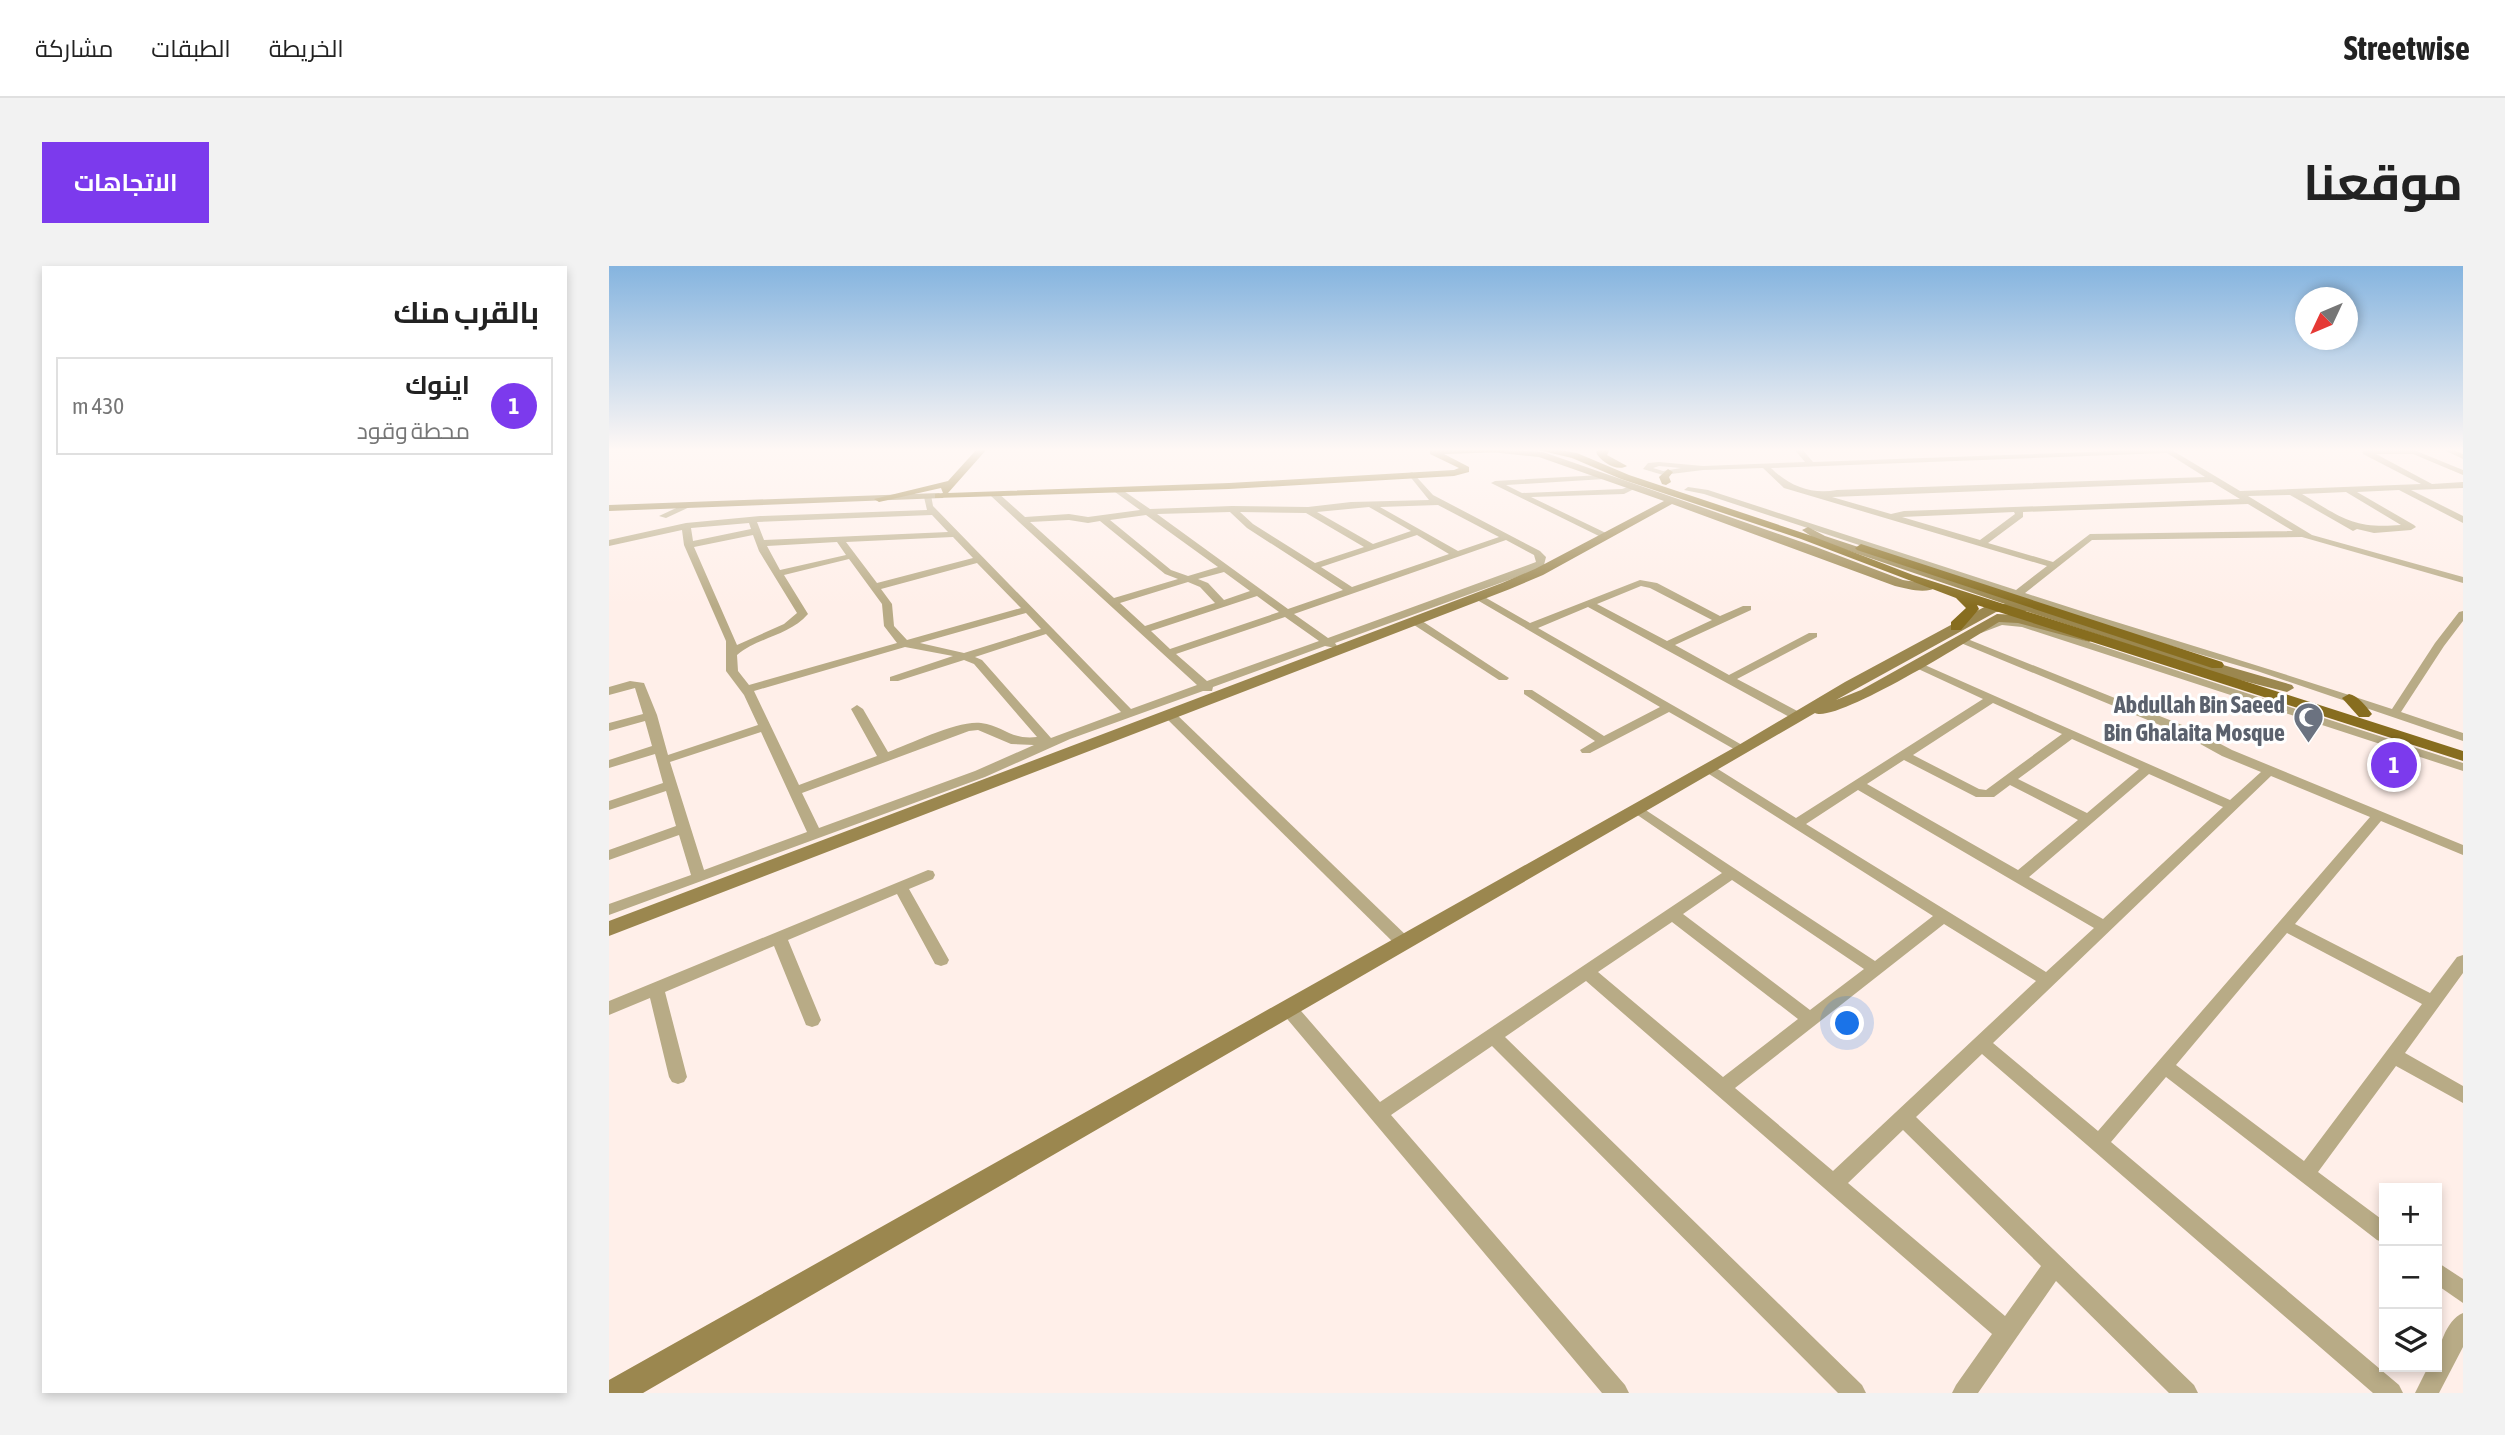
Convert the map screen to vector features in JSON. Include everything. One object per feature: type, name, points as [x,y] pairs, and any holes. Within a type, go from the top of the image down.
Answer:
[{"type":"main road","points":[[1698,502],[1766,529],[2092,639],[2463,756]]},
{"type":"main road","points":[[1723,502],[2463,746]]},
{"type":"main road","points":[[1698,509],[1725,511]]},
{"type":"main road","points":[[1958,594],[1970,603],[1973,609],[1958,622],[1962,633]]},
{"type":"main road","points":[[2183,653],[2206,653]]},
{"type":"main road","points":[[2212,675],[2235,691]]},
{"type":"main road","points":[[2349,698],[2364,714]]},
{"type":"street","points":[[609,508],[661,511],[690,505],[797,502]]},
{"type":"street","points":[[931,502],[927,504],[934,512],[1128,713]]},
{"type":"street","points":[[1006,502],[1022,520],[1217,697]]},
{"type":"street","points":[[1134,502],[1333,646]]},
{"type":"street","points":[[1407,505],[1417,502]]},
{"type":"street","points":[[609,929],[1217,697],[1333,646],[1541,563],[1540,555],[1441,502],[1308,510],[1148,512],[1022,520]]},
{"type":"street","points":[[1534,502],[1605,536]]},
{"type":"street","points":[[1506,586],[1668,502]]},
{"type":"street","points":[[1677,502],[1766,529]]},
{"type":"street","points":[[1733,502],[2223,671],[2287,688]]},
{"type":"street","points":[[1840,502],[2053,565]]},
{"type":"street","points":[[1891,517],[1904,514],[2233,502]]},
{"type":"street","points":[[2251,502],[2304,534],[2463,580]]},
{"type":"street","points":[[2308,502],[2358,532]]},
{"type":"street","points":[[2347,524],[2369,530],[2407,530],[2411,527],[2368,502]]},
{"type":"street","points":[[2428,502],[2463,520]]},
{"type":"street","points":[[1370,505],[1457,554]]},
{"type":"street","points":[[1642,517],[1667,507],[1675,509],[1656,522]]},
{"type":"street","points":[[2442,509],[2463,508]]},
{"type":"street","points":[[1232,509],[1249,526],[1350,591]]},
{"type":"street","points":[[609,910],[698,875],[980,774],[1047,741],[1204,685],[1415,621],[1573,562],[1679,510],[1698,509]]},
{"type":"street","points":[[1982,544],[2020,515],[2017,509]]},
{"type":"street","points":[[1308,510],[1371,547]]},
{"type":"street","points":[[661,511],[669,529]]},
{"type":"street","points":[[609,543],[686,526],[755,525],[934,512]]},
{"type":"street","points":[[1101,517],[1168,572],[1204,585],[1222,604]]},
{"type":"street","points":[[732,654],[744,645],[797,620],[803,614],[764,551],[755,525]]},
{"type":"street","points":[[688,545],[755,525]]},
{"type":"street","points":[[686,526],[688,545],[731,641],[734,675],[747,689],[814,833]]},
{"type":"street","points":[[1808,530],[1821,538],[2021,600],[2206,653],[2463,737]]},
{"type":"street","points":[[1313,567],[1418,532]]},
{"type":"street","points":[[763,543],[956,534]]},
{"type":"street","points":[[615,1393],[1767,736],[1808,715],[1857,698],[1917,665],[1996,607],[2021,600],[2053,565],[2090,537],[2304,534]]},
{"type":"street","points":[[1170,653],[1507,537]]},
{"type":"street","points":[[840,540],[887,604],[889,625],[904,644],[967,656],[984,667],[1047,741]]},
{"type":"street","points":[[779,573],[852,556]]},
{"type":"street","points":[[875,587],[980,559]]},
{"type":"street","points":[[1113,603],[1225,568]]},
{"type":"street","points":[[1529,627],[1634,583],[1644,583],[1721,621]]},
{"type":"street","points":[[1143,629],[1258,592]]},
{"type":"street","points":[[1478,597],[1744,749]]},
{"type":"street","points":[[1588,603],[1797,716]]},
{"type":"street","points":[[1667,645],[1748,608]]},
{"type":"street","points":[[747,689],[1028,609]]},
{"type":"street","points":[[2395,713],[2439,645],[2463,614]]},
{"type":"street","points":[[1767,736],[1797,716],[1990,620],[2005,617],[2092,639]]},
{"type":"street","points":[[1415,621],[1503,678]]},
{"type":"street","points":[[1962,633],[2001,622],[2017,622],[2463,767]]},
{"type":"street","points":[[894,679],[1047,630]]},
{"type":"street","points":[[1962,633],[2177,727],[2227,753],[2463,850]]},
{"type":"street","points":[[1729,679],[1813,635]]},
{"type":"street","points":[[1917,665],[2232,806]]},
{"type":"street","points":[[609,691],[630,684],[641,685],[698,875]]},
{"type":"street","points":[[1528,692],[1604,741]]},
{"type":"street","points":[[1796,824],[1992,698]]},
{"type":"street","points":[[1586,750],[1669,707]]},
{"type":"street","points":[[857,709],[884,757]]},
{"type":"street","points":[[609,727],[651,715]]},
{"type":"street","points":[[1170,715],[1404,943]]},
{"type":"street","points":[[795,791],[972,726],[991,727],[1004,739],[1013,742],[1047,741]]},
{"type":"street","points":[[609,764],[662,754],[765,727]]},
{"type":"street","points":[[1904,755],[1985,794],[1992,793],[2071,734]]},
{"type":"street","points":[[2019,877],[2148,768]]},
{"type":"street","points":[[1708,769],[2048,981]]},
{"type":"street","points":[[1833,1183],[2270,770]]},
{"type":"street","points":[[2003,783],[2088,819]]},
{"type":"street","points":[[1857,784],[2105,927]]},
{"type":"street","points":[[609,806],[671,785]]},
{"type":"street","points":[[1638,809],[1875,969]]},
{"type":"street","points":[[2099,1143],[2379,816]]},
{"type":"street","points":[[609,855],[684,828]]},
{"type":"street","points":[[1379,1113],[1733,873]]},
{"type":"street","points":[[609,1009],[928,875]]},
{"type":"street","points":[[901,887],[941,960]]},
{"type":"street","points":[[1672,914],[1810,1019]]},
{"type":"street","points":[[1722,1088],[1944,916]]},
{"type":"street","points":[[2285,925],[2434,1003]]},
{"type":"street","points":[[779,938],[812,1020]]},
{"type":"street","points":[[2305,1173],[2463,961]]},
{"type":"street","points":[[1587,972],[2007,1332]]},
{"type":"street","points":[[656,989],[678,1077]]},
{"type":"street","points":[[1289,1009],[1617,1393]]},
{"type":"street","points":[[1493,1036],[1854,1393]]},
{"type":"street","points":[[1981,1043],[2391,1393]]},
{"type":"street","points":[[2394,1056],[2463,1095]]},
{"type":"street","points":[[2164,1066],[2379,1229]]},
{"type":"street","points":[[1903,1117],[2186,1393]]},
{"type":"street","points":[[1964,1393],[2055,1265]]},
{"type":"street","points":[[2442,1276],[2463,1292]]},
{"type":"street","points":[[2427,1393],[2463,1324]]},
{"type":"place","name":"Abdullah Bin Saeed Bin Ghalaita Mosque","points":[[2308,745]]},
{"type":"place","name":"اينوك","points":[[2394,765]]}]
